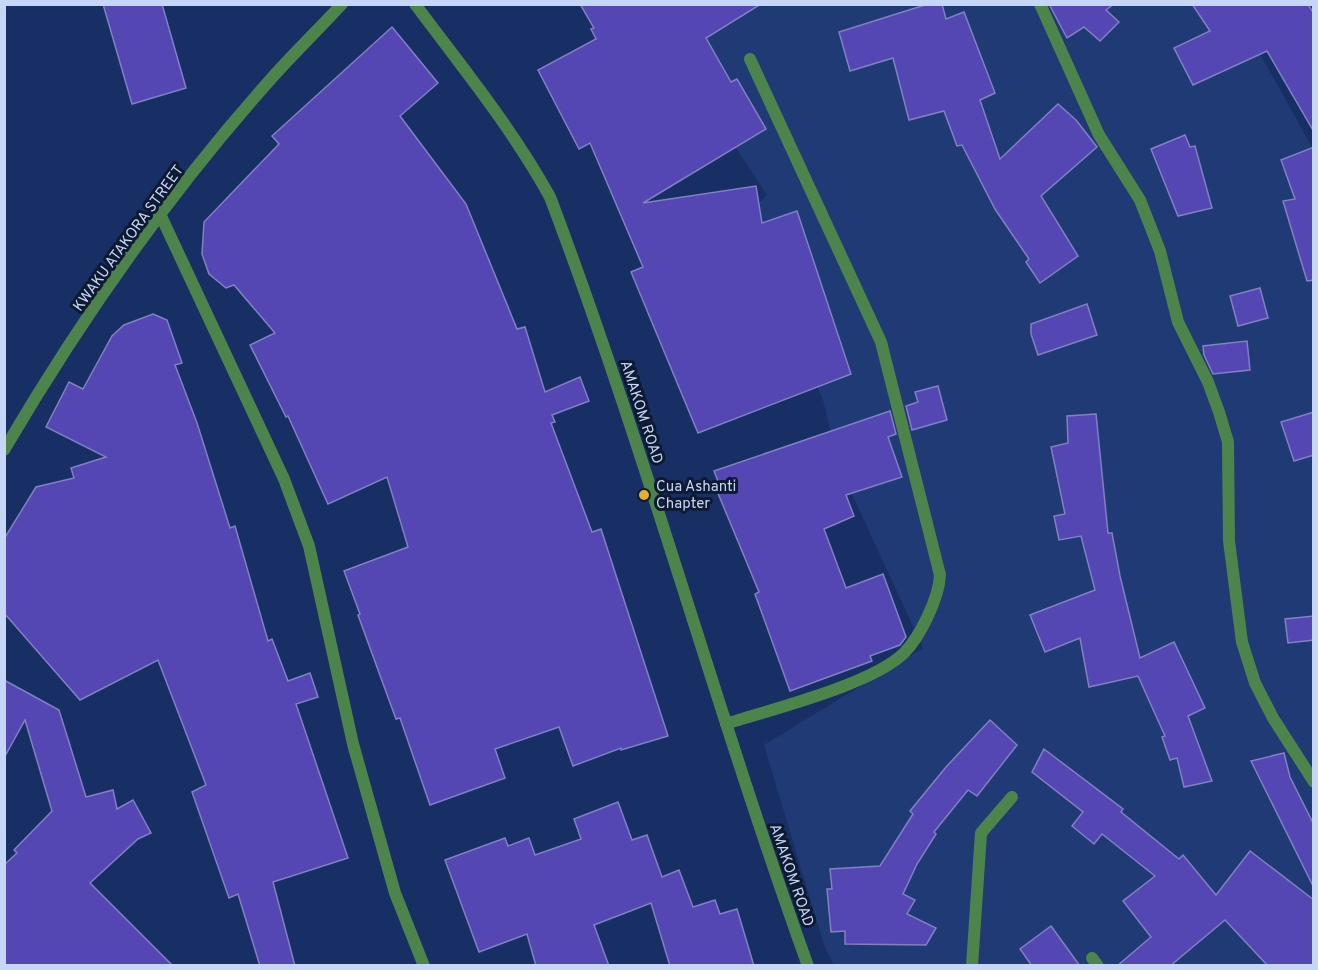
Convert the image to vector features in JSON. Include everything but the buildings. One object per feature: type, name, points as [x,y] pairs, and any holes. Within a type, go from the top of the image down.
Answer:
[{"type":"street","name":"KWAKU ATAKORA STREET","points":[[4,450],[48,375],[160,214],[270,80],[342,4]]},
{"type":"street","name":"AMAKOM ROAD","points":[[415,4],[497,113],[534,168],[550,197],[627,411],[726,724],[808,966]]},
{"type":"street","points":[[1040,4],[1100,135],[1140,200],[1160,251],[1178,322],[1208,382],[1219,412],[1228,442],[1229,541],[1242,642],[1255,683],[1273,718],[1314,782]]},
{"type":"street","points":[[726,724],[863,679],[904,653],[924,622],[939,591],[939,583],[881,342],[750,59]]},
{"type":"street","points":[[160,214],[284,479],[309,546],[360,767],[395,893],[424,966]]},
{"type":"street","points":[[972,966],[981,833],[1012,797]]},
{"type":"shaded area","points":[[684,4],[1233,5],[1313,149],[1313,965],[834,965],[824,945],[764,745],[923,648],[839,466],[823,400],[772,283],[752,210],[767,195],[655,25]]},
{"type":"place","name":"Cua Ashanti Chapter","points":[[644,495]]}]
